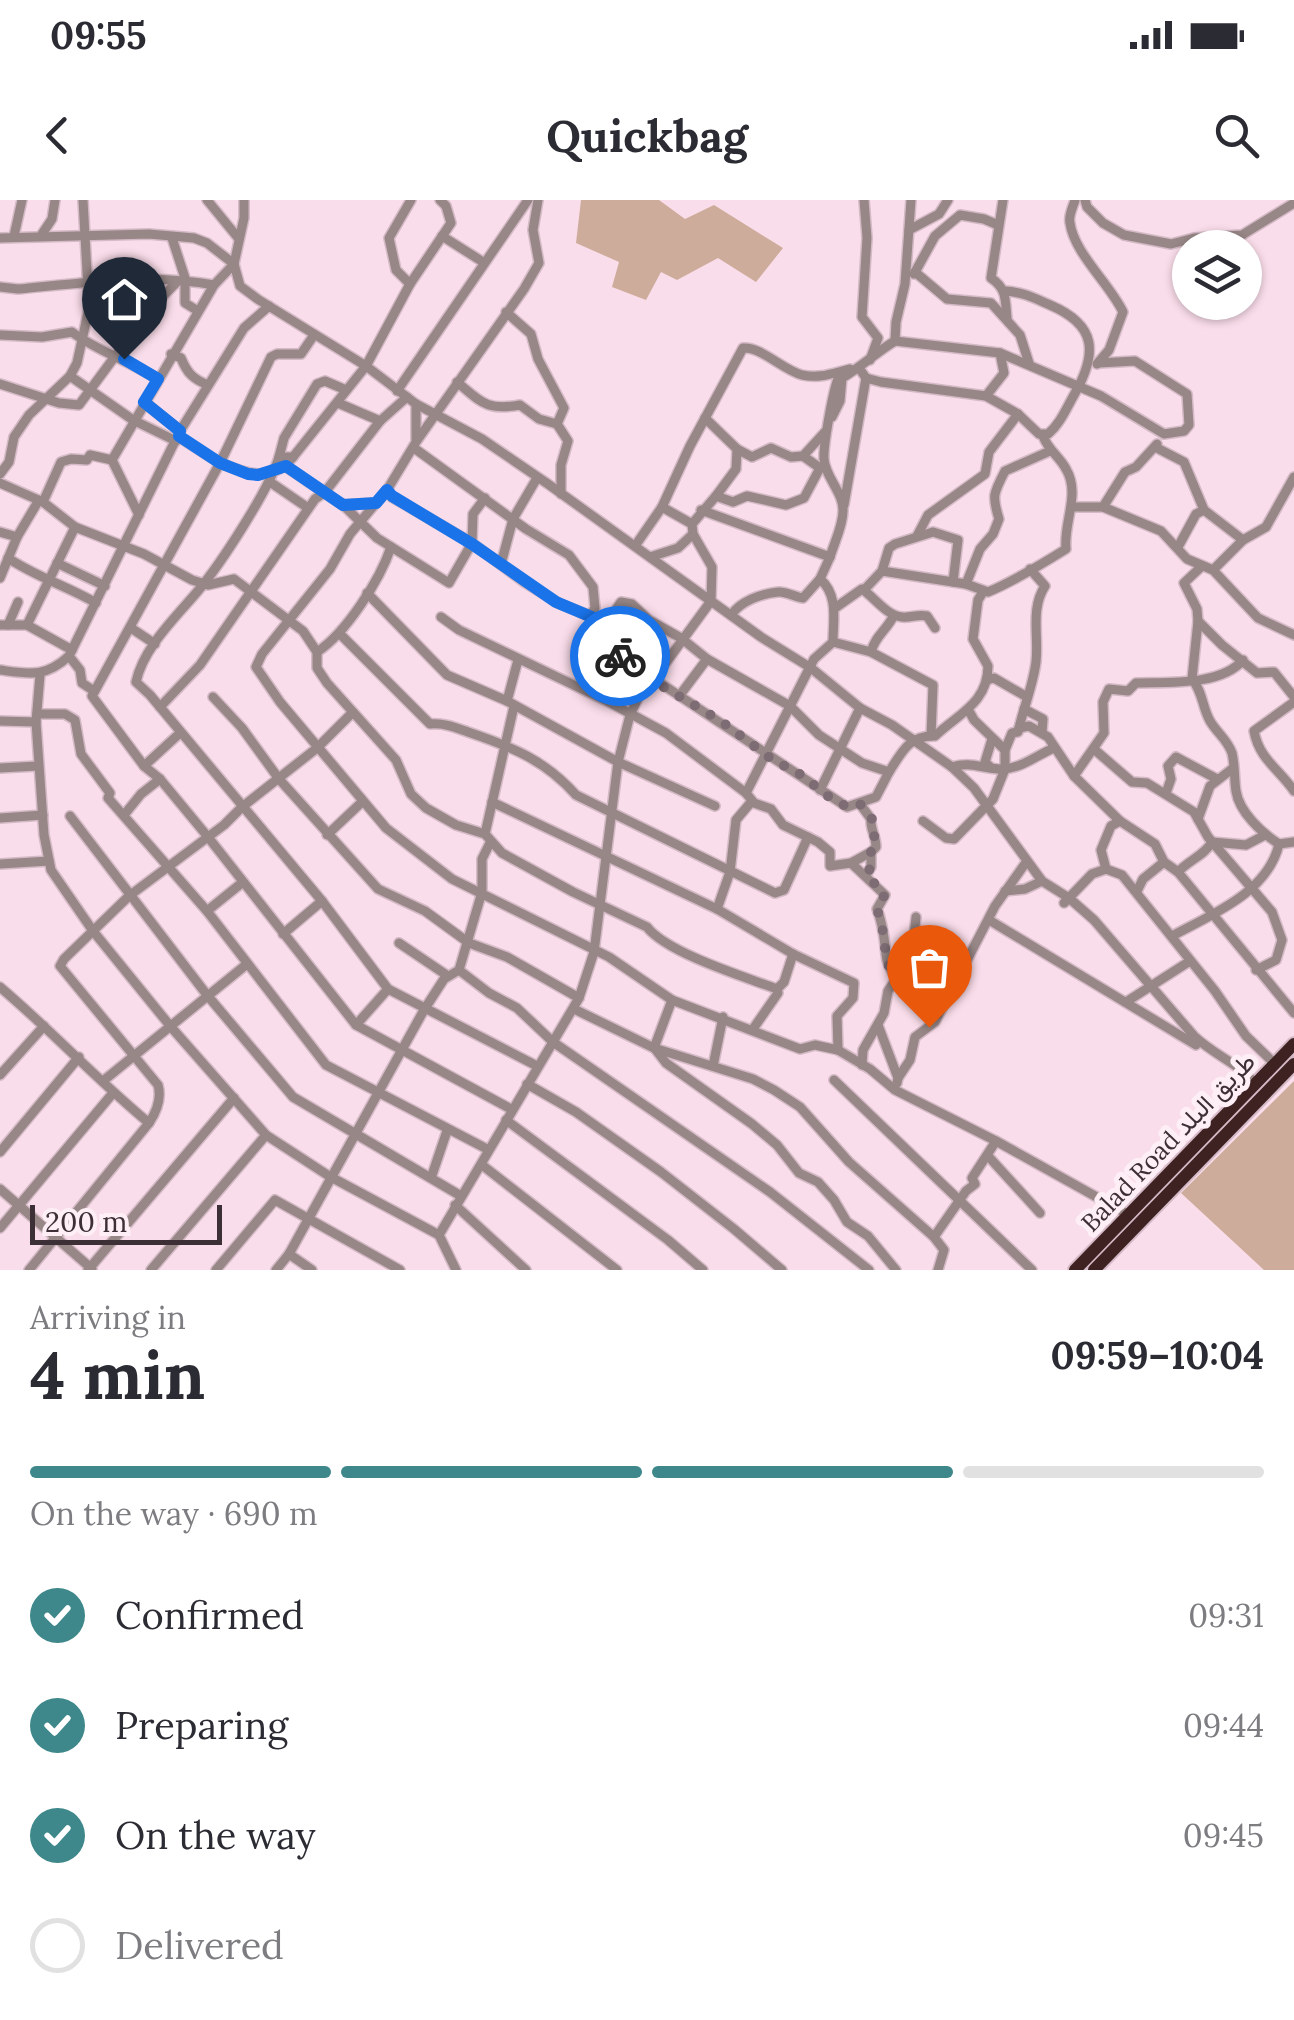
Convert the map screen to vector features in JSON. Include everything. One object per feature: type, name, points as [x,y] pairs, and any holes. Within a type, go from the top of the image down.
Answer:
[{"type":"highway","name":"Balad Road طريق البلد","points":[[1075,1270],[1294,1044]]},
{"type":"highway","name":"Balad Road طريق البلد","points":[[1098,1269],[1294,1064]]},
{"type":"street","points":[[14,236],[22,200]]},
{"type":"street","points":[[42,234],[52,219],[54,200]]},
{"type":"street","points":[[0,474],[9,462],[14,437],[34,408],[70,376],[77,362],[89,308],[83,200]]},
{"type":"street","points":[[208,200],[239,239]]},
{"type":"street","points":[[244,200],[234,264],[240,286],[366,366],[406,398],[482,440],[562,494],[711,602],[811,668],[860,708],[952,767],[974,788],[1042,881],[1094,920],[1194,1036],[1220,1055]]},
{"type":"street","points":[[410,284],[396,270],[389,238],[411,200]]},
{"type":"street","points":[[440,200],[451,219],[366,366],[338,403],[283,462],[203,584],[155,644],[136,682],[322,901],[388,989],[538,1066]]},
{"type":"street","points":[[397,391],[528,200]]},
{"type":"street","points":[[538,200],[533,230],[539,263],[387,490],[358,523],[330,569],[262,654],[256,667],[363,801],[401,842],[452,879],[610,957],[672,1000],[800,1049],[815,1045],[838,1050],[895,1090],[1128,1215]]},
{"type":"street","points":[[635,546],[662,507],[743,348],[753,348],[805,376],[830,376],[860,366],[878,338],[862,317],[867,238],[864,200]]},
{"type":"street","points":[[895,341],[911,200]]},
{"type":"street","points":[[909,230],[939,214],[948,200]]},
{"type":"street","points":[[1002,200],[991,278],[1002,284],[1005,291],[1007,318]]},
{"type":"street","points":[[1075,200],[1070,224],[1079,248],[1112,289],[1124,312],[1100,363]]},
{"type":"street","points":[[1085,200],[1103,223],[1124,235],[1172,244],[1194,238],[1242,235],[1294,203]]},
{"type":"street","points":[[904,284],[916,272],[935,236],[960,214],[998,225]]},
{"type":"street","points":[[0,238],[150,234],[202,240],[234,264]]},
{"type":"street","points":[[442,236],[484,262]]},
{"type":"street","points":[[172,238],[185,303]]},
{"type":"street","points":[[112,460],[171,354],[214,285],[234,264]]},
{"type":"street","points":[[916,272],[947,298],[986,301],[1020,334],[1029,363]]},
{"type":"street","points":[[0,287],[137,280],[214,285]]},
{"type":"street","points":[[0,384],[59,403],[79,405],[115,354],[166,292],[180,281]]},
{"type":"street","points":[[1005,291],[1030,295],[1064,311],[1085,328],[1090,347],[1080,386],[1056,428],[1043,436]]},
{"type":"street","points":[[166,292],[198,311]]},
{"type":"street","points":[[0,670],[40,675],[71,653],[178,436],[244,328],[268,306]]},
{"type":"street","points":[[506,312],[531,334],[538,359],[564,408],[558,424]]},
{"type":"street","points":[[0,336],[42,337],[67,332],[158,379]]},
{"type":"street","points":[[314,335],[301,354],[277,354],[271,358],[220,463],[93,698],[356,1025],[511,1109]]},
{"type":"street","points":[[804,456],[825,432],[832,416],[835,381],[895,341],[1000,353],[1126,408],[1164,434],[1184,431],[1189,426],[1186,391],[1135,360],[1100,363],[1086,369]]},
{"type":"street","points":[[986,396],[1004,372],[1000,353]]},
{"type":"street","points":[[171,354],[182,358],[187,372],[208,385]]},
{"type":"street","points":[[731,615],[741,603],[782,591],[802,598],[820,579],[843,508],[866,378],[860,366]]},
{"type":"street","points":[[70,376],[133,420],[178,436]]},
{"type":"street","points":[[866,378],[917,389],[986,396],[1018,414],[1043,436],[1050,451],[1068,471],[1072,507],[1064,536],[1066,549],[990,592],[966,584],[882,572]]},
{"type":"street","points":[[283,462],[284,438],[316,384],[325,381],[346,390]]},
{"type":"street","points":[[456,382],[480,404],[498,408],[520,404],[539,419],[558,424],[568,440],[561,465],[562,494]]},
{"type":"street","points":[[160,707],[200,665],[308,508],[380,421],[406,398]]},
{"type":"street","points":[[144,402],[178,436],[220,463],[254,476],[283,462]]},
{"type":"street","points":[[338,403],[380,421]]},
{"type":"street","points":[[415,445],[416,404]]},
{"type":"street","points":[[918,536],[928,515],[984,474],[989,452],[1018,414]]},
{"type":"street","points":[[705,418],[737,449],[752,457],[772,448],[791,457],[804,456],[820,468],[804,498],[782,505],[746,496],[733,502],[716,496]]},
{"type":"street","points":[[825,432],[824,459],[843,508]]},
{"type":"street","points":[[1103,507],[1125,472],[1136,467],[1164,434]]},
{"type":"street","points":[[415,445],[577,563],[593,587],[595,608],[590,616]]},
{"type":"street","points":[[1155,447],[1184,462],[1204,510],[1244,540]]},
{"type":"street","points":[[650,557],[678,548],[702,510],[736,469],[737,449]]},
{"type":"street","points":[[966,584],[980,548],[993,534],[999,518],[993,507],[994,499],[1005,471],[1050,451]]},
{"type":"street","points":[[0,578],[17,537],[60,462],[70,458],[86,460],[90,454],[112,460],[139,515]]},
{"type":"street","points":[[283,462],[343,505],[358,523],[449,583],[472,544],[473,514],[485,498]]},
{"type":"street","points":[[1213,570],[1244,540],[1266,527],[1294,476]]},
{"type":"street","points":[[501,564],[514,519],[537,478]]},
{"type":"street","points":[[270,482],[308,508]]},
{"type":"street","points":[[0,483],[41,501],[74,527],[144,554],[203,584],[234,579],[303,631],[317,652],[317,668],[396,760],[411,794],[426,808],[698,958],[777,989]]},
{"type":"street","points":[[387,490],[556,602],[605,626]]},
{"type":"street","points":[[343,505],[376,503]]},
{"type":"street","points":[[439,1235],[576,1004],[594,952],[618,762],[630,715],[652,679],[711,602],[712,568],[692,529],[662,507]]},
{"type":"street","points":[[1072,507],[1103,507],[1161,531],[1187,559],[1213,570],[1258,618],[1294,635]]},
{"type":"street","points":[[702,510],[830,557]]},
{"type":"street","points":[[1178,546],[1196,514],[1204,510]]},
{"type":"street","points":[[26,626],[74,527]]},
{"type":"street","points":[[0,532],[17,537]]},
{"type":"street","points":[[864,590],[882,572],[890,548],[900,541],[933,532],[958,540],[952,582]]},
{"type":"street","points":[[317,652],[340,634],[380,575],[391,547]]},
{"type":"street","points":[[8,558],[96,603]]},
{"type":"street","points":[[57,563],[105,586]]},
{"type":"street","points":[[1202,566],[1184,583],[1197,609],[1192,679],[1202,693],[1211,722],[1234,758],[1232,769],[1238,800],[1264,835],[1279,844],[1294,842]]},
{"type":"street","points":[[1019,728],[1039,638],[1036,602],[1045,586],[1030,568]]},
{"type":"street","points":[[717,909],[730,872],[736,820],[765,753],[814,659],[832,642],[835,608],[828,585],[820,579]]},
{"type":"street","points":[[835,608],[858,590],[864,590],[894,615],[927,616],[935,628]]},
{"type":"street","points":[[889,772],[862,764],[819,735],[790,706],[707,659],[632,604],[623,601],[605,626],[600,646],[631,662],[848,807],[876,798],[911,740],[933,736],[969,711],[986,680],[988,666],[973,638],[978,600],[983,592]]},
{"type":"street","points":[[368,593],[447,675],[511,704],[618,762],[715,806]]},
{"type":"street","points":[[18,602],[4,625],[26,626],[71,653],[82,683],[94,691]]},
{"type":"street","points":[[871,652],[874,640],[887,629],[894,615]]},
{"type":"street","points":[[441,617],[459,630],[688,748],[749,797],[771,809],[783,825],[830,852],[830,866],[851,863],[876,847],[872,819],[860,804]]},
{"type":"street","points":[[1198,622],[1260,674],[1274,672],[1294,699],[1254,731],[1265,760],[1280,770],[1294,791]]},
{"type":"street","points":[[131,628],[155,644]]},
{"type":"street","points":[[340,634],[430,724],[444,723],[506,744],[558,775],[576,795],[776,893],[784,890],[808,837]]},
{"type":"street","points":[[832,642],[871,652],[934,685],[933,736],[938,747],[931,754]]},
{"type":"street","points":[[680,696],[707,659]]},
{"type":"street","points":[[276,1270],[424,1010],[448,976],[459,970],[482,892],[482,859],[506,744],[518,660]]},
{"type":"street","points":[[1074,776],[1104,733],[1103,702],[1109,689],[1128,691],[1136,683],[1166,684],[1221,676],[1243,660]]},
{"type":"street","points":[[40,675],[38,766],[49,860],[53,875],[92,931],[266,1135],[329,1176],[439,1235],[456,1270]]},
{"type":"street","points":[[986,680],[994,678],[1027,697]]},
{"type":"street","points":[[213,697],[327,835],[378,889],[426,912],[469,943],[507,957],[576,1004],[654,1048],[753,1080],[800,1107],[849,1162],[934,1238],[944,1250],[938,1270]]},
{"type":"street","points":[[820,790],[860,708]]},
{"type":"street","points":[[1024,709],[1043,719],[1042,733]]},
{"type":"street","points":[[969,711],[1005,750]]},
{"type":"street","points":[[29,1270],[149,1123],[157,1112],[160,1093],[158,1085],[60,966],[129,896],[317,748],[352,713]]},
{"type":"street","points":[[0,722],[65,714],[75,720],[82,754],[110,793],[108,798],[207,911],[326,1065],[488,1150]]},
{"type":"street","points":[[923,821],[946,838],[954,839],[976,814],[988,807],[1005,770],[1005,750],[1012,734],[1029,726],[1048,737],[1074,776],[1120,822],[1155,844],[1164,862],[1178,872],[1294,1013]]},
{"type":"street","points":[[144,766],[180,733]]},
{"type":"street","points":[[974,788],[987,767],[992,739]]},
{"type":"street","points":[[952,767],[963,763],[1005,770],[1054,748]]},
{"type":"street","points":[[1095,750],[1132,782],[1166,792],[1198,818],[1212,842],[1272,912],[1282,940],[1276,960],[1256,970]]},
{"type":"street","points":[[1166,792],[1171,778],[1168,766],[1176,756],[1216,778]]},
{"type":"street","points":[[0,768],[38,766]]},
{"type":"street","points":[[1198,818],[1210,786],[1232,769]]},
{"type":"street","points":[[124,816],[140,794],[160,779]]},
{"type":"street","points":[[327,835],[363,801]]},
{"type":"street","points":[[492,802],[717,909],[854,983],[853,998],[837,1016],[838,1050]]},
{"type":"street","points":[[0,818],[43,815]]},
{"type":"street","points":[[70,816],[129,896],[292,1096],[430,1178],[458,1200],[526,1270]]},
{"type":"street","points":[[1106,869],[1101,850],[1111,826],[1120,822]]},
{"type":"street","points":[[1212,842],[1246,845],[1264,835]]},
{"type":"street","points":[[1178,872],[1212,842]]},
{"type":"street","points":[[1172,936],[1214,917],[1249,888],[1268,867],[1279,844]]},
{"type":"street","points":[[866,875],[871,867],[871,852]]},
{"type":"street","points":[[0,864],[49,860]]},
{"type":"street","points":[[895,1090],[910,1060],[916,1036],[934,1025],[1005,891],[1027,861]]},
{"type":"street","points":[[1137,891],[1143,879],[1164,862]]},
{"type":"street","points":[[851,863],[885,894],[877,909],[891,974],[929,995],[938,1016]]},
{"type":"street","points":[[1066,901],[1092,874],[1106,869],[1122,875],[1246,1036],[1274,1064]]},
{"type":"street","points":[[1005,891],[1026,889],[1042,881]]},
{"type":"street","points":[[207,911],[243,882]]},
{"type":"street","points":[[283,934],[322,901]]},
{"type":"street","points":[[862,1066],[864,1050],[878,1024],[888,991],[912,955],[916,918]]},
{"type":"street","points":[[989,920],[1206,1050],[1241,1066],[1256,1084]]},
{"type":"street","points":[[399,944],[448,976]]},
{"type":"street","points":[[752,1029],[778,993],[794,954]]},
{"type":"street","points":[[1126,1002],[1190,960]]},
{"type":"street","points":[[103,1081],[247,964]]},
{"type":"street","points":[[459,970],[517,1008],[552,1042],[770,1192],[869,1270]]},
{"type":"street","points":[[356,1025],[388,989]]},
{"type":"street","points":[[0,1002],[4,990],[149,1123]]},
{"type":"street","points":[[654,1048],[672,1000]]},
{"type":"street","points":[[712,1066],[723,1018]]},
{"type":"street","points":[[878,1024],[898,1078]]},
{"type":"street","points":[[0,1075],[44,1026]]},
{"type":"street","points":[[654,1048],[666,1063],[777,1145],[800,1173],[818,1182],[847,1222],[868,1236],[896,1270]]},
{"type":"street","points":[[0,1152],[79,1057]]},
{"type":"street","points":[[834,1080],[1032,1270]]},
{"type":"street","points":[[527,1084],[576,1112],[660,1172],[782,1270]]},
{"type":"street","points":[[0,1228],[113,1093]]},
{"type":"street","points":[[0,1189],[90,1269],[234,1098]]},
{"type":"street","points":[[506,1120],[703,1270]]},
{"type":"street","points":[[430,1178],[447,1130]]},
{"type":"street","points":[[151,1270],[266,1135]]},
{"type":"street","points":[[934,1238],[975,1184],[972,1178],[996,1141]]},
{"type":"street","points":[[988,1156],[1040,1213]]},
{"type":"street","points":[[482,1165],[617,1270]]},
{"type":"street","points":[[216,1270],[272,1201],[400,1270]]},
{"type":"street","points":[[288,1254],[312,1270]]},
{"type":"shaded area","points":[[581,200],[659,200],[685,219],[714,205],[783,248],[756,282],[718,258],[677,280],[661,272],[646,300],[612,287],[619,262],[576,243]]},
{"type":"shaded area","points":[[1294,1081],[1294,1270],[1264,1270],[1181,1193]]},
{"type":"way so far","points":[[620,656],[650,679],[721,721],[778,764],[792,768],[833,800],[848,807],[860,804],[872,819],[876,835],[866,877],[885,894],[877,909],[891,974],[909,988],[929,995],[938,1016],[929,1027]]},
{"type":"route","points":[[124,359],[158,379],[144,402],[180,431],[179,436],[220,463],[254,476],[286,466],[343,505],[376,503],[387,490],[524,582],[560,604],[594,618],[605,626],[600,646],[620,656]]}]
